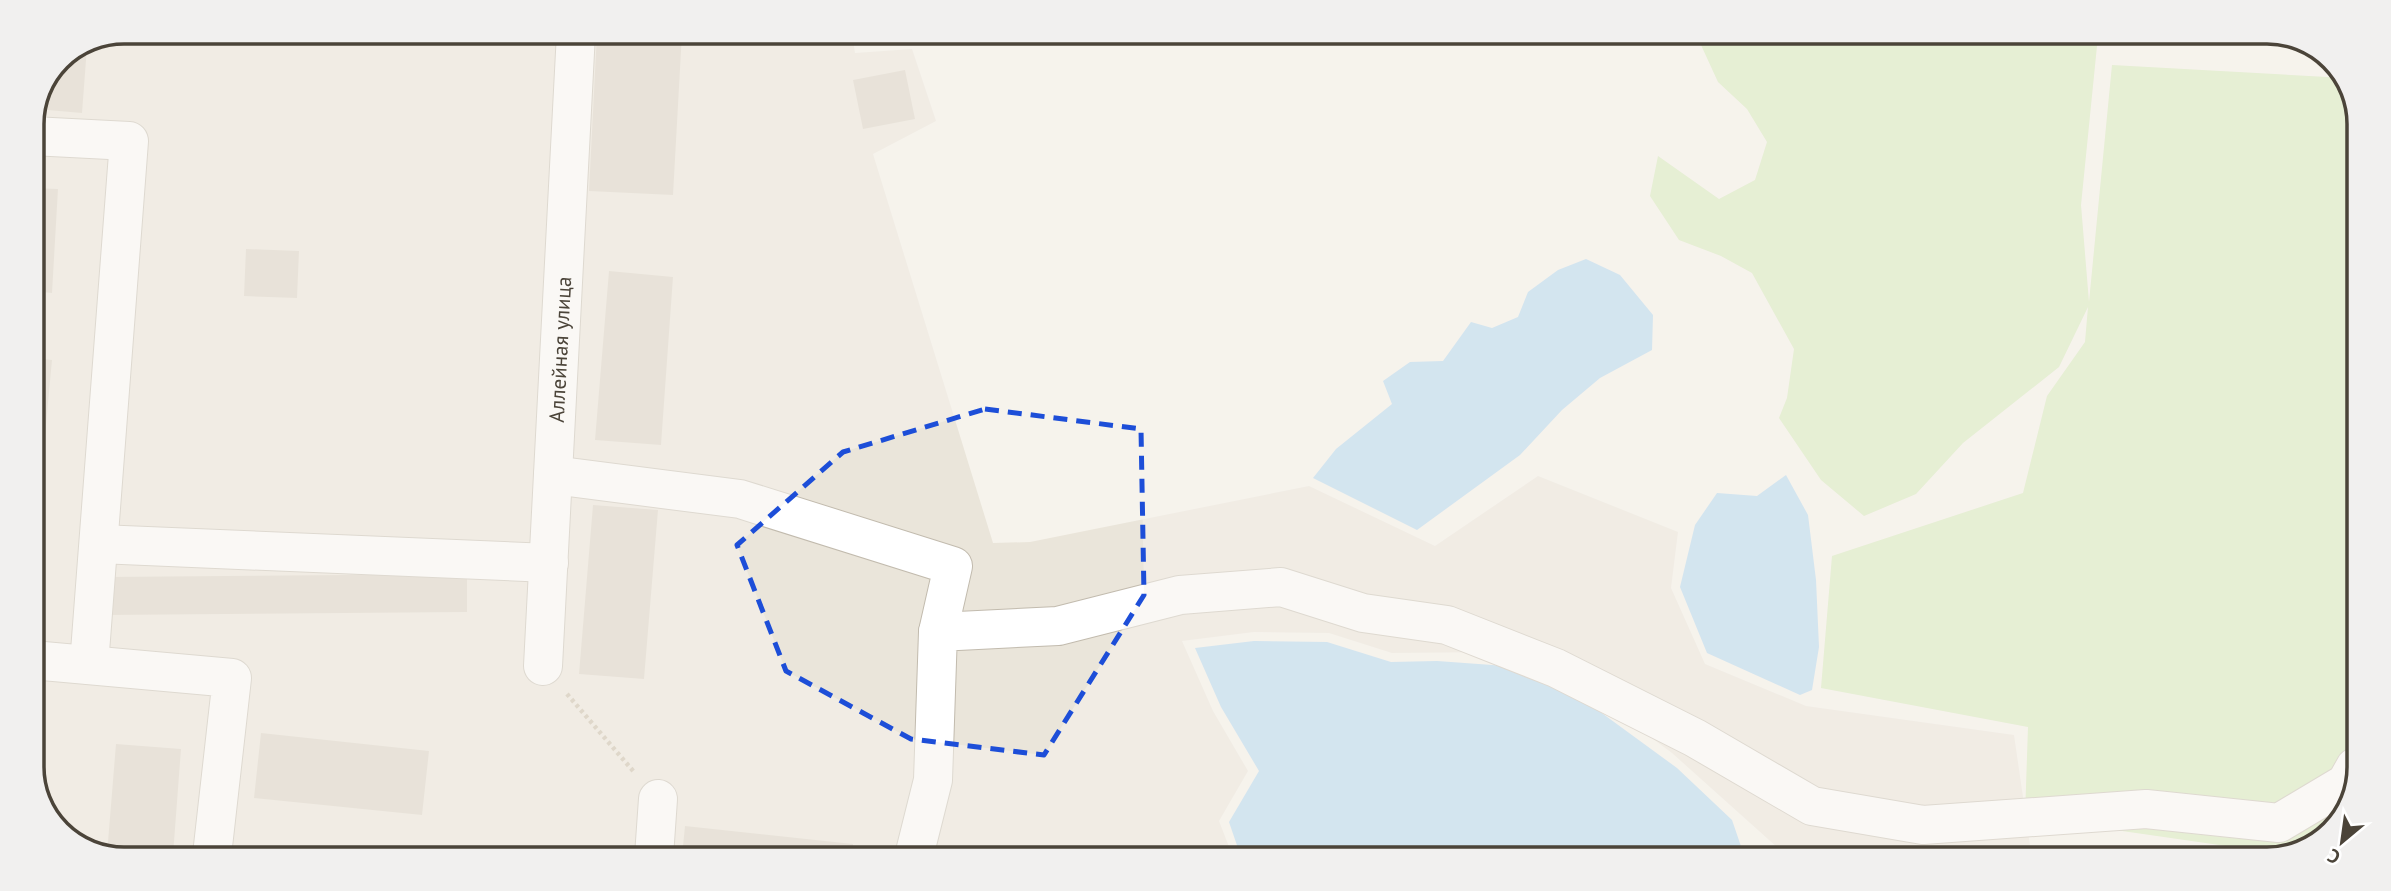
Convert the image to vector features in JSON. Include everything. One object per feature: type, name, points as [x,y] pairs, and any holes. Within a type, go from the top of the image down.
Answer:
[{"type":"street","name":"Аллейная улица","points":[[543,666],[575,44]]},
{"type":"street","points":[[44,137],[129,141],[89,665]]},
{"type":"street","points":[[553,475],[740,499],[953,566],[938,632],[933,780],[916,847]]},
{"type":"street","points":[[99,544],[548,563]]},
{"type":"street","points":[[938,632],[1058,626],[1180,595],[1281,587],[1363,613],[1447,625],[1556,667],[1695,738],[1812,806],[1923,825],[2146,809],[2279,823],[2346,783]]},
{"type":"street","points":[[44,661],[232,678],[213,847]]},
{"type":"street","points":[[655,847],[658,799]]},
{"type":"path","points":[[543,666],[658,799]]},
{"type":"highlighted area","points":[[985,409],[1141,429],[1144,595],[1044,755],[911,739],[786,671],[737,545],[843,452]]},
{"type":"shaded area","points":[[124,44],[854,44],[855,53],[912,49],[936,121],[873,154],[993,543],[1030,542],[1309,486],[1435,546],[1538,476],[1678,532],[1671,588],[1705,664],[1806,706],[2014,735],[2030,847],[1777,847],[1672,753],[1583,687],[1495,652],[1392,653],[1329,633],[1254,632],[1182,641],[1213,711],[1248,771],[1219,821],[1229,847],[124,847],[98,843],[75,831],[60,816],[50,798],[44,772],[44,124],[45,108],[57,79],[79,57],[108,45]]},
{"type":"green space","points":[[1701,44],[2097,44],[2081,205],[2089,302],[2112,65],[2332,77],[2343,98],[2347,119],[2347,767],[2346,783],[2336,807],[2307,807],[2307,836],[2283,846],[2233,847],[2025,817],[2028,727],[1821,688],[1832,556],[2023,493],[2047,396],[2085,342],[2088,307],[2059,367],[1963,443],[1916,494],[1864,516],[1821,480],[1779,418],[1787,398],[1794,349],[1752,273],[1721,256],[1679,240],[1650,196],[1658,156],[1719,199],[1755,180],[1767,142],[1747,109],[1718,82]]},
{"type":"water","points":[[1586,259],[1620,275],[1653,315],[1652,350],[1600,378],[1562,410],[1520,455],[1417,530],[1313,478],[1336,449],[1392,404],[1383,381],[1410,362],[1443,361],[1471,322],[1492,328],[1518,317],[1528,292],[1558,270]]},
{"type":"water","points":[[1786,475],[1808,515],[1816,580],[1819,647],[1812,690],[1800,695],[1707,653],[1680,587],[1695,525],[1717,493],[1757,496]]},
{"type":"water","points":[[1254,641],[1327,642],[1391,662],[1437,661],[1506,666],[1573,692],[1677,768],[1732,820],[1741,847],[1238,847],[1229,822],[1259,771],[1221,707],[1195,648]]},
{"type":"building","points":[[596,44],[681,44],[673,195],[589,191]]},
{"type":"building","points":[[87,53],[82,113],[45,108],[57,79],[67,67]]},
{"type":"building","points":[[905,70],[915,119],[863,129],[853,80]]},
{"type":"building","points":[[44,188],[58,189],[52,293],[44,292]]},
{"type":"building","points":[[246,249],[299,251],[297,298],[244,296]]},
{"type":"building","points":[[609,271],[673,277],[661,445],[595,440]]},
{"type":"building","points":[[44,359],[52,360],[44,445]]},
{"type":"building","points":[[593,505],[658,510],[644,679],[579,674]]},
{"type":"building","points":[[467,574],[467,612],[106,615],[105,577]]},
{"type":"building","points":[[261,733],[429,751],[422,815],[254,798]]},
{"type":"building","points":[[116,744],[181,749],[174,847],[108,846]]},
{"type":"building","points":[[685,826],[853,844],[853,847],[683,847]]}]
